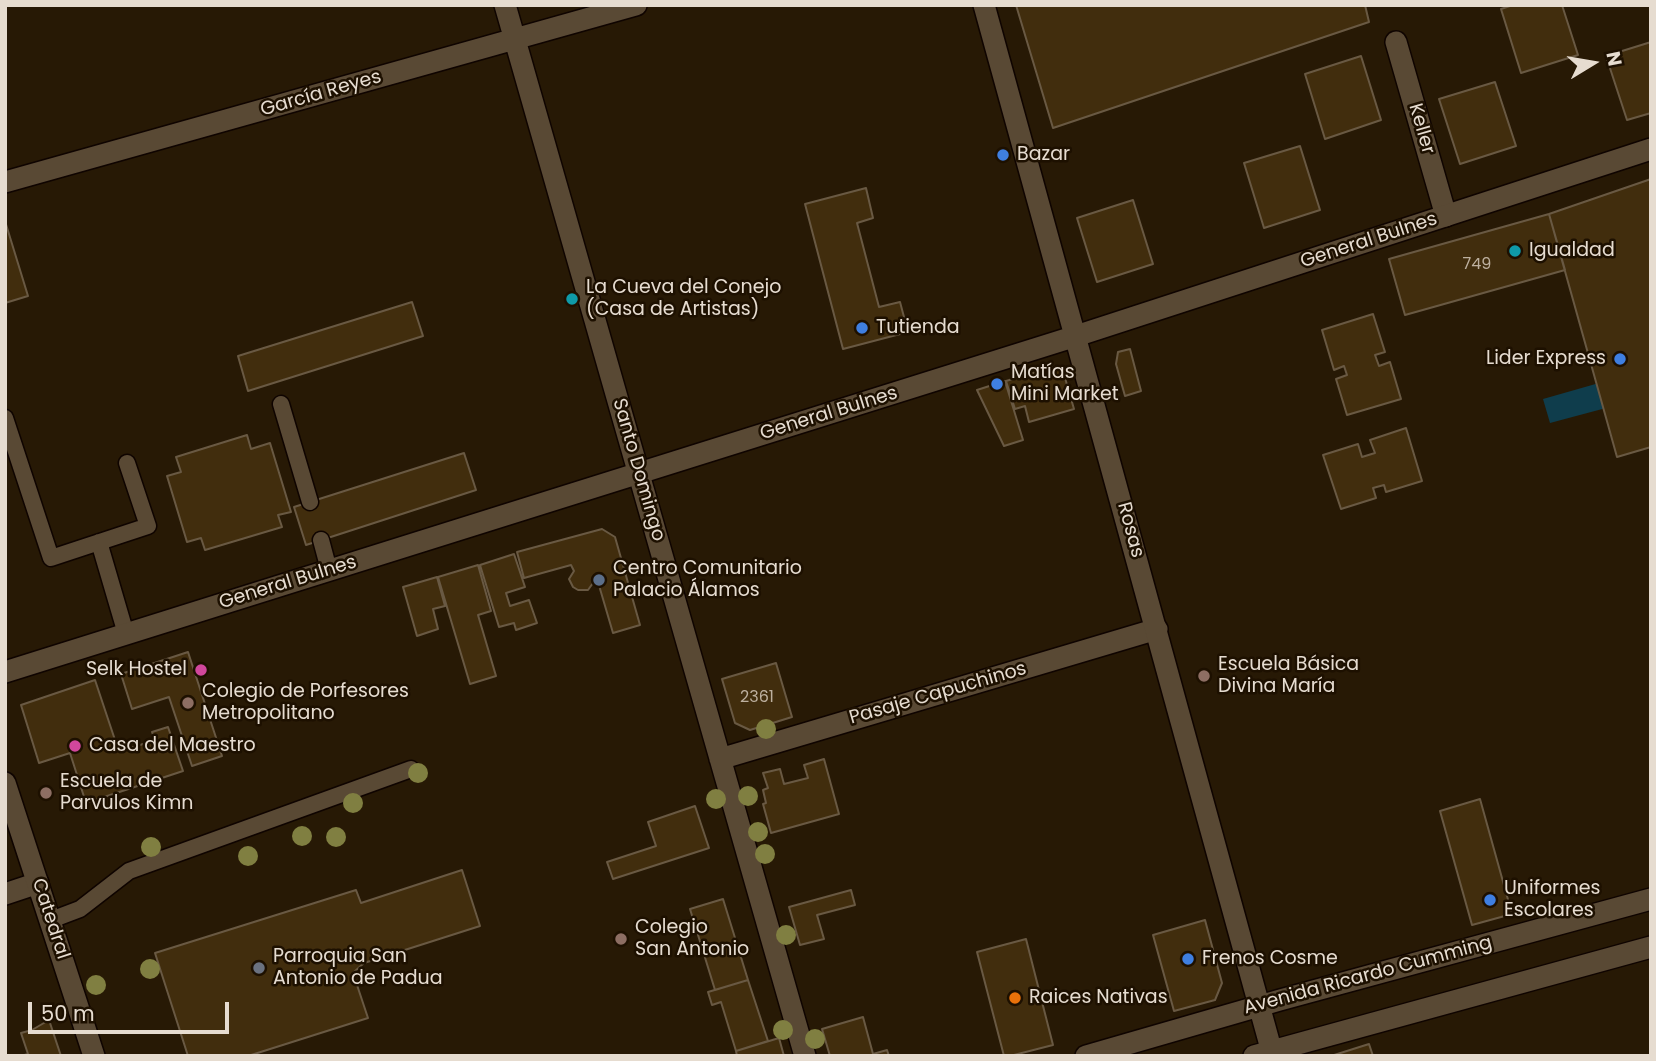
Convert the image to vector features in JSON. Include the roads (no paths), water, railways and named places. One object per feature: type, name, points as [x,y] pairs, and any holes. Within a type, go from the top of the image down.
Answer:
[{"type":"street","name":"Santo Domingo","points":[[505,5],[805,1056]]},
{"type":"street","name":"García Reyes","points":[[5,182],[636,5]]},
{"type":"street","name":"Rosas","points":[[984,5],[1260,1006],[1266,1054]]},
{"type":"street","name":"Keller","points":[[1396,42],[1446,216]]},
{"type":"street","name":"General Bulnes","points":[[5,672],[1076,336],[1651,149]]},
{"type":"street","name":"Pasaje Capuchinos","points":[[720,759],[1157,629]]},
{"type":"street","name":"Catedral","points":[[5,783],[94,1056]]},
{"type":"street","points":[[5,894],[38,883]]},
{"type":"street","name":"Avenida Ricardo Cumming","points":[[1086,1056],[1651,899]]},
{"type":"street","points":[[1266,1054],[1651,947]]},
{"type":"lane","points":[[281,404],[310,502]]},
{"type":"lane","points":[[5,418],[51,558],[148,526],[127,463]]},
{"type":"lane","points":[[321,540],[330,570]]},
{"type":"lane","points":[[99,541],[126,634]]},
{"type":"lane","points":[[51,920],[80,909],[129,871],[411,769]]},
{"type":"water","points":[[1599,383],[1606,408],[1550,423],[1543,399]]},
{"type":"place","name":"Bazar","points":[[1003,155]]},
{"type":"place","name":"Igualdad","points":[[1515,251]]},
{"type":"place","name":"La Cueva del Conejo (Casa de Artistas)","points":[[572,299]]},
{"type":"place","name":"Tutienda","points":[[862,328]]},
{"type":"place","name":"Lider Express","points":[[1620,359]]},
{"type":"place","name":"Matías Mini Market","points":[[997,384]]},
{"type":"place","name":"Centro Comunitario Palacio Álamos","points":[[599,580]]},
{"type":"place","name":"Selk Hostel","points":[[201,670]]},
{"type":"place","name":"Escuela Básica Divina María","points":[[1204,676]]},
{"type":"place","name":"Colegio de Porfesores Metropolitano","points":[[188,703]]},
{"type":"place","name":"Casa del Maestro","points":[[75,746]]},
{"type":"place","name":"Escuela de Parvulos Kimn","points":[[46,793]]},
{"type":"place","name":"Uniformes Escolares","points":[[1490,900]]},
{"type":"place","name":"Colegio San Antonio","points":[[621,939]]},
{"type":"place","name":"Frenos Cosme","points":[[1188,959]]},
{"type":"place","name":"Parroquia San Antonio de Padua","points":[[259,968]]},
{"type":"place","name":"Raices Nativas","points":[[1015,998]]}]
